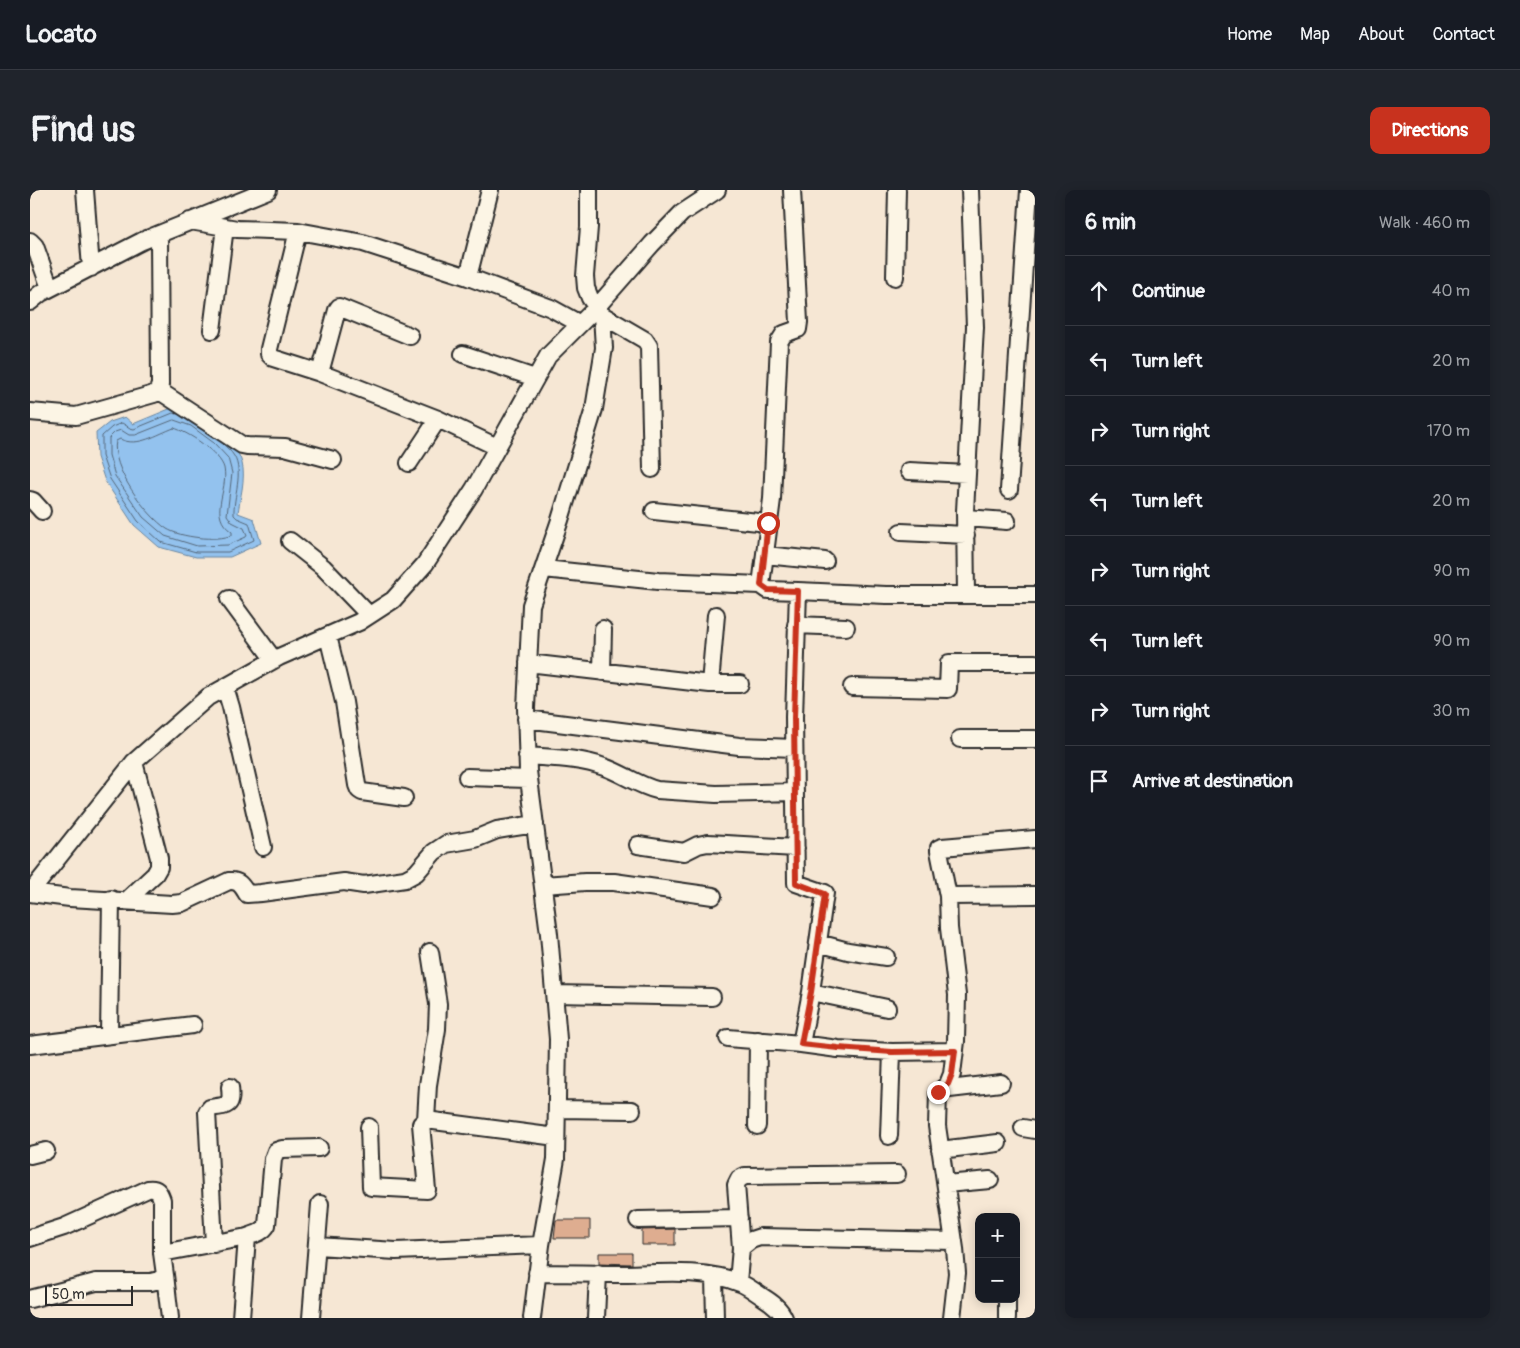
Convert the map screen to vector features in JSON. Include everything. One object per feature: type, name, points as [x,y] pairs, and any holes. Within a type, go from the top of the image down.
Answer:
[{"type":"street","points":[[85,190],[90,268]]},
{"type":"street","points":[[30,302],[50,288],[142,241],[268,190]]},
{"type":"street","points":[[468,277],[490,190]]},
{"type":"street","points":[[532,1318],[541,1245],[556,1159],[558,1039],[549,934],[529,779],[526,719],[531,605],[560,520],[594,409],[604,348],[599,312],[586,288],[590,190]]},
{"type":"street","points":[[535,824],[497,830],[475,838],[446,844],[434,852],[416,873],[405,879],[364,885],[344,882],[247,894],[239,882],[235,880],[182,903],[172,904],[70,898],[30,893],[36,875],[134,762],[208,697],[274,660],[359,622],[393,600],[425,564],[474,489],[548,356],[580,324],[599,312],[652,244],[682,214],[717,190]]},
{"type":"street","points":[[761,585],[772,499],[779,342],[784,334],[798,329],[799,322],[792,190]]},
{"type":"street","points":[[895,277],[897,190]]},
{"type":"street","points":[[966,595],[967,474],[975,327],[970,190]]},
{"type":"street","points":[[1009,490],[1029,190]]},
{"type":"street","points":[[190,222],[237,229],[298,231],[363,243],[468,277],[552,308],[580,324]]},
{"type":"street","points":[[212,330],[225,227]]},
{"type":"street","points":[[298,231],[269,354],[273,358],[320,373],[438,419],[497,446]]},
{"type":"street","points":[[30,412],[76,416],[154,394],[158,390],[160,385],[159,234]]},
{"type":"street","points":[[30,242],[35,246],[50,288]]},
{"type":"street","points":[[320,373],[339,307],[410,336]]},
{"type":"street","points":[[599,312],[645,340],[649,346],[652,469]]},
{"type":"street","points":[[463,354],[535,378]]},
{"type":"street","points":[[158,390],[242,445],[285,447],[333,460]]},
{"type":"street","points":[[410,463],[438,419]]},
{"type":"street","points":[[908,471],[967,474]]},
{"type":"street","points":[[654,511],[768,523]]},
{"type":"street","points":[[966,518],[1007,521]]},
{"type":"street","points":[[900,532],[966,535]]},
{"type":"street","points":[[290,541],[323,567],[369,616]]},
{"type":"street","points":[[765,555],[825,561]]},
{"type":"street","points":[[544,569],[658,581],[761,585],[768,590],[886,595],[1035,595]]},
{"type":"street","points":[[798,591],[794,748],[796,883],[825,894],[811,992],[801,1044]]},
{"type":"street","points":[[229,599],[274,660]]},
{"type":"street","points":[[710,684],[716,615]]},
{"type":"street","points":[[796,626],[846,627]]},
{"type":"street","points":[[602,672],[603,629]]},
{"type":"street","points":[[328,636],[344,702],[358,790],[404,798]]},
{"type":"street","points":[[852,687],[948,690],[949,663],[1035,663]]},
{"type":"street","points":[[528,664],[710,684],[740,684]]},
{"type":"street","points":[[225,688],[263,847]]},
{"type":"street","points":[[526,719],[739,746],[794,748]]},
{"type":"street","points":[[960,739],[1035,739]]},
{"type":"street","points":[[528,756],[591,763],[622,774],[657,790],[716,794],[795,792]]},
{"type":"street","points":[[128,900],[155,874],[159,858],[134,762]]},
{"type":"street","points":[[468,777],[529,779]]},
{"type":"street","points":[[952,1318],[957,1273],[937,1118],[938,1092],[948,1084],[952,1074],[955,1051],[957,995],[949,928],[948,896],[938,851],[942,847],[1035,839]]},
{"type":"street","points":[[638,845],[679,852],[684,852],[703,844],[796,848]]},
{"type":"street","points":[[543,885],[599,881],[713,896]]},
{"type":"street","points":[[948,896],[1035,895]]},
{"type":"street","points":[[109,1035],[111,899]]},
{"type":"street","points":[[818,943],[848,951],[886,957]]},
{"type":"street","points":[[426,1120],[428,1085],[438,1004],[430,952]]},
{"type":"street","points":[[811,992],[887,1008]]},
{"type":"street","points":[[554,994],[712,996]]},
{"type":"street","points":[[30,1045],[193,1025]]},
{"type":"street","points":[[728,1038],[892,1052],[955,1051]]},
{"type":"street","points":[[757,1126],[758,1040]]},
{"type":"street","points":[[889,1136],[892,1052]]},
{"type":"street","points":[[941,1090],[1001,1083]]},
{"type":"street","points":[[214,1244],[207,1112],[210,1108],[230,1103],[230,1087]]},
{"type":"street","points":[[557,1109],[632,1110]]},
{"type":"street","points":[[369,1127],[371,1187],[427,1190],[421,1124],[426,1120],[556,1137]]},
{"type":"street","points":[[940,1150],[998,1143]]},
{"type":"street","points":[[162,1253],[248,1237],[264,1230],[267,1225],[273,1159],[276,1152],[282,1149],[319,1148]]},
{"type":"street","points":[[738,1282],[741,1248],[736,1185],[739,1179],[745,1176],[897,1174]]},
{"type":"street","points":[[946,1184],[990,1180]]},
{"type":"street","points":[[30,1238],[64,1227],[154,1188],[160,1192],[162,1200],[162,1253],[170,1318]]},
{"type":"street","points":[[311,1318],[320,1204]]},
{"type":"street","points":[[638,1220],[739,1218]]},
{"type":"street","points":[[241,1318],[248,1237]]},
{"type":"street","points":[[741,1248],[760,1237],[954,1240]]},
{"type":"street","points":[[317,1246],[396,1250],[541,1245]]},
{"type":"street","points":[[537,1273],[683,1272],[714,1276],[738,1282],[774,1304],[784,1318]]},
{"type":"street","points":[[596,1318],[598,1273]]},
{"type":"street","points":[[30,1299],[96,1282],[151,1282],[160,1280],[165,1275]]},
{"type":"street","points":[[714,1276],[715,1318]]},
{"type":"street","points":[[1007,1303],[1007,1318]]},
{"type":"water","points":[[174,407],[214,430],[232,445],[238,453],[242,463],[243,475],[238,513],[254,519],[261,543],[230,557],[196,557],[159,547],[134,525],[105,481],[97,457],[96,433],[110,422],[125,417],[133,424]]},
{"type":"building","points":[[556,1220],[590,1220],[590,1238],[554,1238]]},
{"type":"building","points":[[675,1229],[675,1245],[642,1245],[642,1230]]},
{"type":"building","points":[[599,1253],[632,1253],[632,1264],[599,1263]]},
{"type":"route","points":[[768,523],[761,585],[768,590],[798,591],[794,718],[796,883],[825,894],[811,992],[801,1044],[892,1052],[955,1051],[952,1074],[948,1084],[938,1092]]}]
